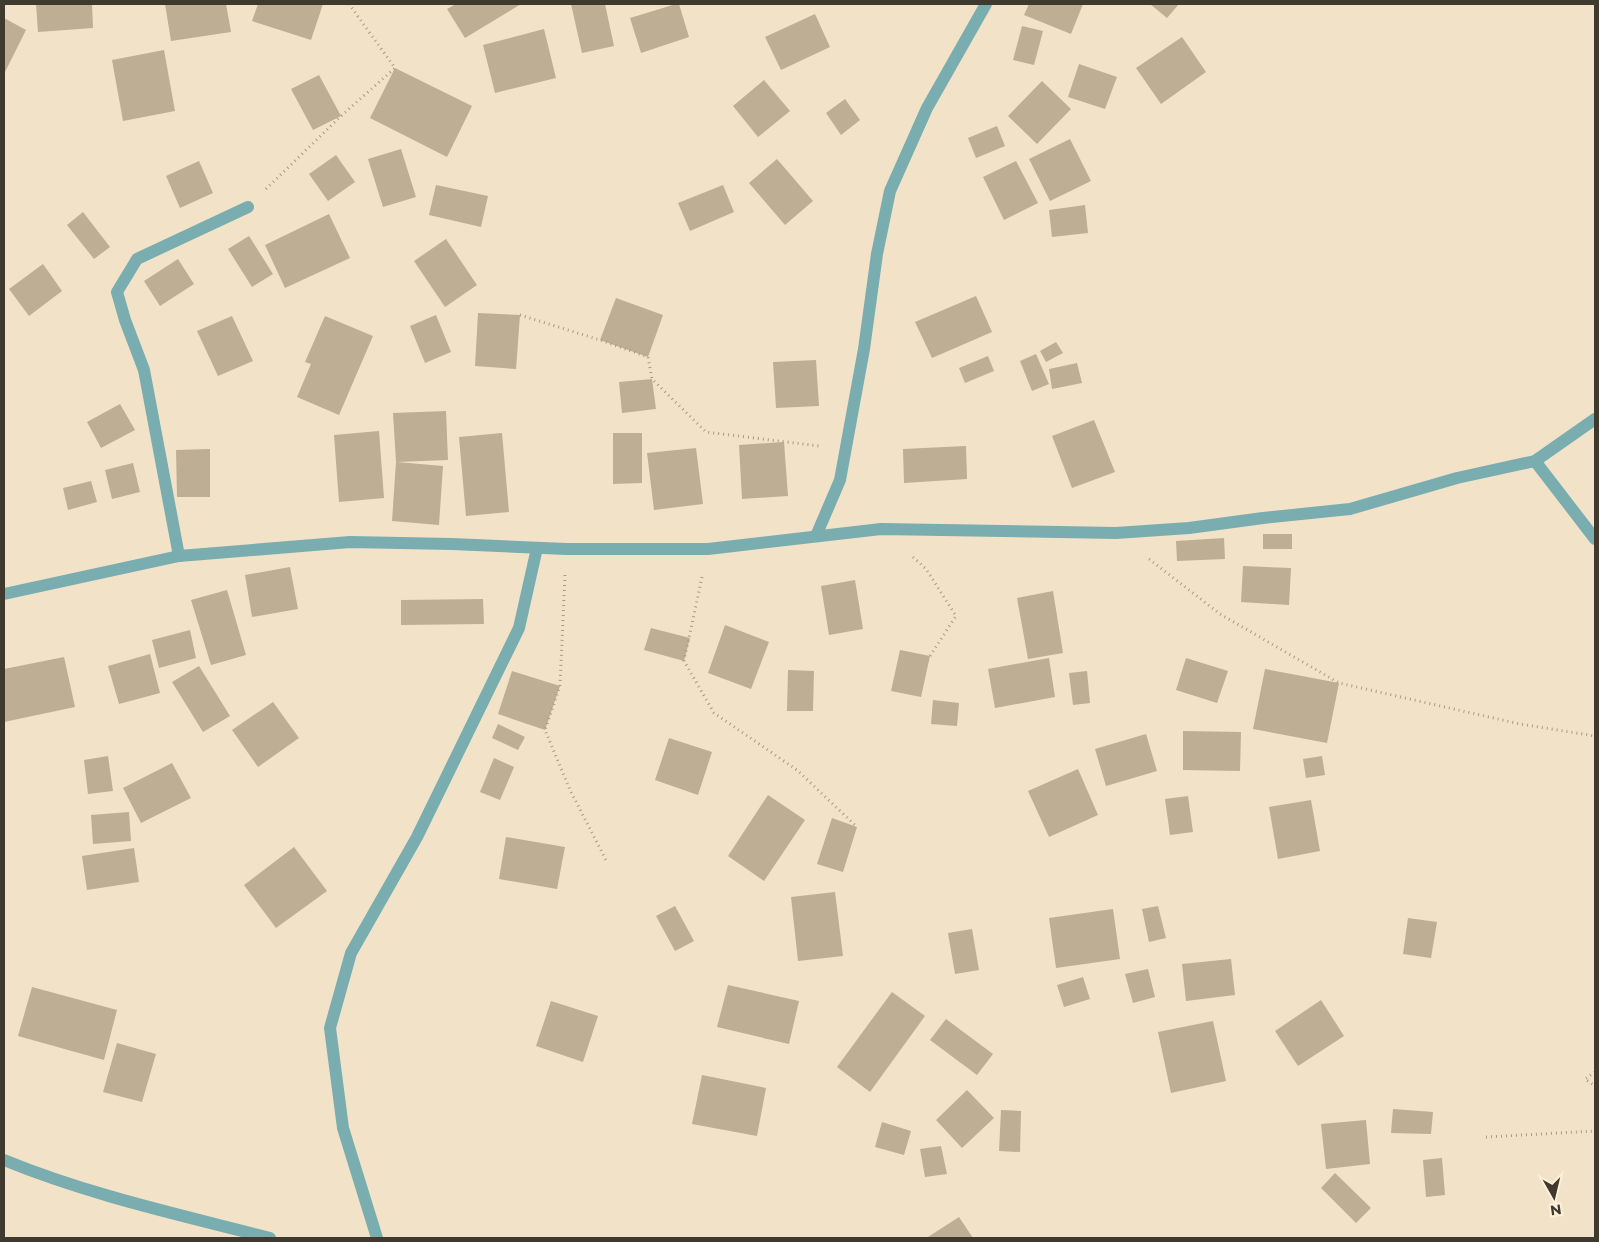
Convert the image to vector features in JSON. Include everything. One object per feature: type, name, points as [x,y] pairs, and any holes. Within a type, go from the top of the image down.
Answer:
[{"type":"street","points":[[816,536],[840,480],[864,349],[877,254],[890,191],[927,108],[986,4]]},
{"type":"street","points":[[179,556],[144,370],[125,320],[117,292],[137,259],[248,206]]},
{"type":"street","points":[[4,594],[179,556],[350,542],[566,550],[708,549],[881,529],[1116,533],[1190,528],[1350,509],[1457,478],[1535,461],[1595,419]]},
{"type":"street","points":[[1535,461],[1595,539]]},
{"type":"street","points":[[377,1238],[343,1128],[330,1028],[351,953],[416,836],[519,628],[537,548]]},
{"type":"street","points":[[4,1160],[25,1169],[111,1196],[270,1238]]},
{"type":"path","points":[[248,206],[341,116],[396,68],[349,4]]},
{"type":"path","points":[[520,315],[600,340],[648,358],[652,379],[706,432],[818,445],[840,480]]},
{"type":"path","points":[[881,529],[926,569],[956,616],[930,656]]},
{"type":"path","points":[[1116,533],[1220,614],[1339,683],[1520,724],[1595,736]]},
{"type":"path","points":[[708,549],[684,661],[714,713],[797,770],[857,827]]},
{"type":"path","points":[[566,550],[560,686],[545,730],[570,790],[607,862]]},
{"type":"path","points":[[1595,1072],[1584,1080],[1595,1086]]},
{"type":"path","points":[[1486,1137],[1595,1131]]},
{"type":"building","points":[[36,4],[92,4],[93,28],[38,32]]},
{"type":"building","points":[[165,4],[226,4],[231,32],[171,41]]},
{"type":"building","points":[[258,4],[323,4],[311,40],[252,21]]},
{"type":"building","points":[[456,4],[521,4],[465,38],[447,9]]},
{"type":"building","points":[[571,4],[605,4],[614,46],[582,53]]},
{"type":"building","points":[[679,4],[689,37],[641,53],[630,18]]},
{"type":"building","points":[[1029,4],[1083,4],[1071,34],[1024,15]]},
{"type":"building","points":[[1150,4],[1179,4],[1167,18]]},
{"type":"building","points":[[815,14],[830,47],[781,70],[765,37]]},
{"type":"building","points":[[4,18],[26,30],[4,74]]},
{"type":"building","points":[[1022,26],[1043,31],[1034,65],[1013,60]]},
{"type":"building","points":[[544,29],[556,78],[495,93],[483,45]]},
{"type":"building","points":[[1182,37],[1206,72],[1161,104],[1136,68]]},
{"type":"building","points":[[164,50],[175,111],[123,121],[112,60]]},
{"type":"building","points":[[1079,64],[1117,77],[1105,109],[1068,97]]},
{"type":"building","points":[[395,68],[472,106],[447,157],[370,118]]},
{"type":"building","points":[[319,75],[341,116],[313,130],[291,89]]},
{"type":"building","points":[[764,80],[790,111],[758,137],[733,106]]},
{"type":"building","points":[[1042,81],[1071,109],[1037,144],[1008,116]]},
{"type":"building","points":[[845,99],[860,120],[841,135],[826,113]]},
{"type":"building","points":[[997,126],[1005,146],[976,158],[968,138]]},
{"type":"building","points":[[1070,139],[1091,181],[1050,201],[1029,159]]},
{"type":"building","points":[[401,149],[416,197],[383,207],[368,159]]},
{"type":"building","points":[[336,155],[355,182],[328,201],[309,174]]},
{"type":"building","points":[[777,159],[813,201],[785,225],[749,183]]},
{"type":"building","points":[[199,161],[213,193],[180,208],[166,176]]},
{"type":"building","points":[[1016,161],[1038,203],[1004,220],[983,177]]},
{"type":"building","points":[[436,185],[488,196],[481,227],[429,215]]},
{"type":"building","points":[[723,185],[734,212],[690,231],[678,203]]},
{"type":"building","points":[[1085,205],[1088,233],[1052,237],[1049,210]]},
{"type":"building","points":[[83,212],[110,247],[94,259],[67,225]]},
{"type":"building","points":[[329,214],[350,258],[285,288],[265,245]]},
{"type":"building","points":[[249,236],[273,274],[252,287],[228,249]]},
{"type":"building","points":[[446,239],[477,285],[445,307],[414,261]]},
{"type":"building","points":[[178,259],[194,284],[160,306],[144,281]]},
{"type":"building","points":[[43,264],[62,291],[29,316],[9,289]]},
{"type":"building","points":[[976,296],[992,332],[932,358],[915,322]]},
{"type":"building","points":[[616,298],[663,315],[648,357],[600,340]]},
{"type":"building","points":[[478,313],[520,315],[516,369],[475,366]]},
{"type":"building","points":[[436,315],[451,352],[425,363],[410,326]]},
{"type":"building","points":[[232,316],[253,361],[218,376],[197,331]]},
{"type":"building","points":[[325,316],[373,336],[339,415],[297,397],[311,364],[305,362]]},
{"type":"building","points":[[1056,342],[1063,353],[1046,362],[1040,351]]},
{"type":"building","points":[[1036,354],[1049,384],[1032,391],[1020,361]]},
{"type":"building","points":[[988,356],[994,371],[965,383],[959,368]]},
{"type":"building","points":[[816,360],[819,406],[776,408],[773,362]]},
{"type":"building","points":[[1077,363],[1082,383],[1052,389],[1049,369]]},
{"type":"building","points":[[652,379],[656,409],[622,413],[619,382]]},
{"type":"building","points":[[120,404],[135,430],[101,448],[87,422]]},
{"type":"building","points":[[446,411],[448,460],[397,462],[443,466],[439,525],[392,521],[396,462],[393,413]]},
{"type":"building","points":[[1094,420],[1115,472],[1072,488],[1052,436]]},
{"type":"building","points":[[379,431],[384,498],[339,502],[334,435]]},
{"type":"building","points":[[502,433],[509,512],[466,516],[459,437]]},
{"type":"building","points":[[613,433],[642,433],[642,483],[613,484]]},
{"type":"building","points":[[784,442],[788,496],[742,499],[739,445]]},
{"type":"building","points":[[966,446],[967,479],[904,483],[903,449]]},
{"type":"building","points":[[696,448],[703,504],[654,510],[647,453]]},
{"type":"building","points":[[210,449],[210,497],[177,497],[176,450]]},
{"type":"building","points":[[133,463],[140,492],[112,499],[105,470]]},
{"type":"building","points":[[91,481],[97,502],[68,510],[63,488]]},
{"type":"building","points":[[1263,534],[1292,534],[1292,549],[1263,549]]},
{"type":"building","points":[[1224,538],[1225,559],[1177,561],[1176,541]]},
{"type":"building","points":[[1243,566],[1291,568],[1289,605],[1241,602]]},
{"type":"building","points":[[290,567],[298,609],[252,617],[245,575]]},
{"type":"building","points":[[855,580],[863,629],[829,635],[821,586]]},
{"type":"building","points":[[227,590],[246,655],[211,665],[191,600]]},
{"type":"building","points":[[1053,591],[1063,653],[1028,659],[1017,598]]},
{"type":"building","points":[[483,599],[484,624],[401,625],[401,600]]},
{"type":"building","points":[[725,625],[769,642],[751,689],[708,673]]},
{"type":"building","points":[[651,628],[690,638],[684,661],[644,650]]},
{"type":"building","points":[[190,630],[196,658],[159,668],[152,640]]},
{"type":"building","points":[[900,650],[930,656],[921,697],[891,691]]},
{"type":"building","points":[[150,654],[160,693],[119,704],[108,666]]},
{"type":"building","points":[[64,657],[75,707],[4,722],[4,669]]},
{"type":"building","points":[[1049,658],[1055,697],[995,708],[988,669]]},
{"type":"building","points":[[1186,658],[1228,671],[1217,703],[1176,690]]},
{"type":"building","points":[[199,666],[230,716],[203,732],[172,682]]},
{"type":"building","points":[[1265,669],[1339,683],[1327,743],[1253,729]]},
{"type":"building","points":[[788,670],[814,671],[813,711],[787,711]]},
{"type":"building","points":[[512,671],[560,686],[545,730],[498,714]]},
{"type":"building","points":[[1087,671],[1090,703],[1073,705],[1069,673]]},
{"type":"building","points":[[933,700],[959,703],[957,726],[931,724]]},
{"type":"building","points":[[273,702],[299,738],[258,767],[232,730]]},
{"type":"building","points":[[498,724],[525,737],[518,750],[492,738]]},
{"type":"building","points":[[1183,731],[1241,732],[1240,771],[1183,770]]},
{"type":"building","points":[[1146,734],[1157,771],[1106,786],[1095,749]]},
{"type":"building","points":[[669,738],[712,752],[698,795],[655,780]]},
{"type":"building","points":[[108,756],[113,791],[88,794],[84,760]]},
{"type":"building","points":[[1322,756],[1325,775],[1306,778],[1303,759]]},
{"type":"building","points":[[494,758],[514,767],[500,800],[480,792]]},
{"type":"building","points":[[172,763],[191,798],[141,823],[123,788]]},
{"type":"building","points":[[1078,769],[1098,815],[1049,837],[1028,791]]},
{"type":"building","points":[[768,795],[805,820],[764,881],[728,856]]},
{"type":"building","points":[[1188,796],[1193,832],[1170,835],[1165,799]]},
{"type":"building","points":[[1311,800],[1320,851],[1278,859],[1269,807]]},
{"type":"building","points":[[129,812],[131,841],[93,844],[91,815]]},
{"type":"building","points":[[832,818],[857,827],[843,872],[817,864]]},
{"type":"building","points":[[506,837],[565,847],[557,889],[499,879]]},
{"type":"building","points":[[294,847],[327,891],[276,928],[244,885]]},
{"type":"building","points":[[134,848],[139,882],[87,890],[82,856]]},
{"type":"building","points":[[835,892],[843,956],[798,961],[791,897]]},
{"type":"building","points":[[675,906],[694,941],[675,951],[656,916]]},
{"type":"building","points":[[1158,906],[1166,938],[1149,942],[1142,909]]},
{"type":"building","points":[[1113,909],[1120,959],[1056,968],[1049,918]]},
{"type":"building","points":[[1408,918],[1437,922],[1431,958],[1403,954]]},
{"type":"building","points":[[972,929],[979,970],[955,974],[948,933]]},
{"type":"building","points":[[1231,959],[1235,995],[1186,1001],[1182,964]]},
{"type":"building","points":[[1148,969],[1155,997],[1133,1003],[1125,974]]},
{"type":"building","points":[[1083,977],[1090,999],[1064,1007],[1057,985]]},
{"type":"building","points":[[728,985],[799,1001],[789,1044],[717,1027]]},
{"type":"building","points":[[32,987],[117,1010],[104,1060],[18,1036]]},
{"type":"building","points":[[892,992],[925,1016],[870,1092],[837,1067]]},
{"type":"building","points":[[1321,1000],[1344,1036],[1298,1066],[1275,1031]]},
{"type":"building","points":[[551,1001],[598,1016],[583,1062],[536,1046]]},
{"type":"building","points":[[946,1019],[993,1054],[977,1075],[930,1040]]},
{"type":"building","points":[[1213,1021],[1226,1081],[1171,1093],[1158,1032]]},
{"type":"building","points":[[117,1043],[156,1054],[142,1102],[103,1092]]},
{"type":"building","points":[[702,1075],[766,1088],[757,1136],[692,1124]]},
{"type":"building","points":[[967,1090],[994,1118],[962,1148],[936,1120]]},
{"type":"building","points":[[1393,1109],[1433,1112],[1431,1134],[1391,1133]]},
{"type":"building","points":[[1001,1110],[1021,1111],[1020,1152],[999,1151]]},
{"type":"building","points":[[1366,1120],[1370,1164],[1326,1169],[1321,1124]]},
{"type":"building","points":[[882,1122],[911,1131],[904,1155],[875,1147]]},
{"type":"building","points":[[941,1146],[947,1174],[925,1177],[920,1149]]},
{"type":"building","points":[[1442,1158],[1445,1195],[1426,1197],[1423,1160]]},
{"type":"building","points":[[1335,1173],[1371,1208],[1356,1223],[1321,1188]]},
{"type":"building","points":[[959,1217],[973,1238],[928,1237]]}]
